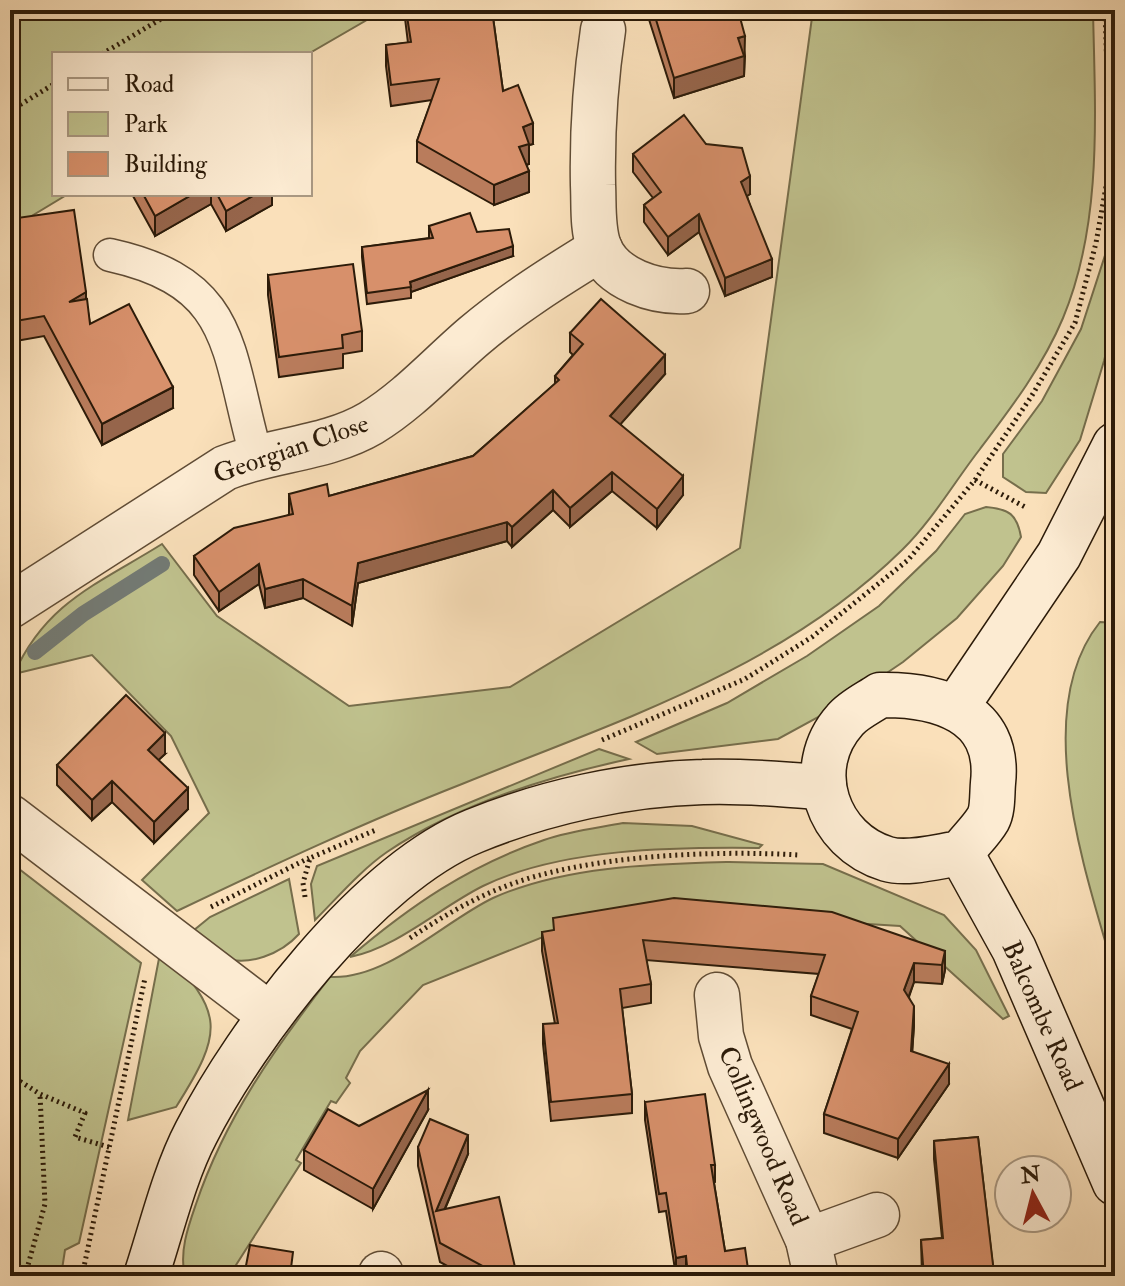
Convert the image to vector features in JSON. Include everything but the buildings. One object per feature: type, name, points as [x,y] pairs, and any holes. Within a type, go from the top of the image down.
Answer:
[{"type":"street","points":[[603,30],[592,136],[594,217],[600,249],[621,272],[643,287],[665,293],[687,291]]},
{"type":"street","name":"Georgian Close","points":[[10,606],[194,484],[256,455],[334,439],[369,424],[398,404],[511,305],[600,249]]},
{"type":"street","points":[[957,706],[1044,579],[1115,445]]},
{"type":"street","points":[[880,695],[913,695],[957,706],[983,734],[995,768],[989,817],[961,853],[888,859],[854,841],[830,816],[824,787],[826,755],[845,719],[880,695]]},
{"type":"street","points":[[146,1276],[195,1135],[270,1015],[318,956],[364,909],[417,864],[470,832],[525,812],[595,795],[705,781],[824,787]]},
{"type":"street","points":[[10,817],[270,1015]]},
{"type":"street","name":"Balcombe Road","points":[[961,853],[1014,949],[1115,1183]]},
{"type":"street","name":"Collingwood Road","points":[[717,995],[721,1036],[730,1066],[812,1258]]},
{"type":"street","points":[[812,1258],[877,1215]]},
{"type":"lane","points":[[110,255],[158,268],[178,277],[200,295],[216,320],[235,368],[256,455]]},
{"type":"path","points":[[105,52],[176,10]]},
{"type":"path","points":[[601,741],[745,679],[812,637],[908,560],[975,480],[1031,397],[1075,323],[1096,243],[1110,164],[1105,10]]},
{"type":"path","points":[[10,111],[52,85]]},
{"type":"path","points":[[82,1276],[112,1148],[151,946],[160,932],[310,858]]},
{"type":"path","points":[[10,1075],[40,1094],[85,1113],[75,1137],[112,1148]]},
{"type":"path","points":[[25,1276],[45,1204],[40,1094]]},
{"type":"green space","points":[[10,10],[384,10],[311,52],[52,52],[52,196],[65,196],[10,229]]},
{"type":"green space","points":[[813,10],[1093,10],[1094,166],[1085,244],[1063,318],[1046,353],[1015,402],[913,539],[854,592],[804,628],[750,660],[637,714],[390,814],[177,911],[142,880],[209,813],[171,736],[92,655],[14,674],[27,649],[58,612],[76,597],[162,544],[217,616],[349,706],[510,687],[740,548]]},
{"type":"green space","points":[[1115,238],[1115,316],[1080,440],[1046,493],[1026,492],[1003,477],[1003,454],[1042,401],[1081,329],[1110,240]]},
{"type":"green space","points":[[986,507],[1011,514],[1019,529],[1021,537],[1003,566],[957,618],[903,662],[835,708],[778,739],[657,754],[636,742],[727,703],[807,656],[879,606],[936,551],[965,514]]},
{"type":"green space","points":[[1100,622],[1115,623],[1115,975],[1079,844],[1070,795],[1066,747],[1068,701],[1079,659]]},
{"type":"green space","points":[[599,749],[629,759],[566,774],[504,794],[443,820],[377,859],[315,920],[311,884],[317,866]]},
{"type":"green space","points":[[623,823],[692,826],[762,845],[759,848],[618,852],[547,864],[483,886],[402,936],[350,957],[418,904],[490,862],[554,837]]},
{"type":"green space","points":[[10,862],[141,963],[79,1243],[65,1250],[61,1276],[10,1276]]},
{"type":"green space","points":[[729,862],[823,864],[944,915],[976,950],[1009,1016],[1003,1019],[900,926],[787,919],[563,929],[423,985],[360,1051],[346,1078],[350,1083],[336,1103],[331,1101],[296,1160],[301,1163],[229,1276],[185,1276],[183,1258],[187,1231],[221,1142],[271,1057],[330,977],[351,975],[393,960],[474,908],[520,887],[609,869]]},
{"type":"green space","points":[[289,879],[299,934],[274,953],[253,960],[232,960],[213,952],[188,935],[210,917]]},
{"type":"green space","points":[[161,948],[182,970],[207,1007],[209,1040],[203,1059],[176,1107],[128,1120]]},
{"type":"waterway","points":[[35,652],[83,614],[162,564]]}]
